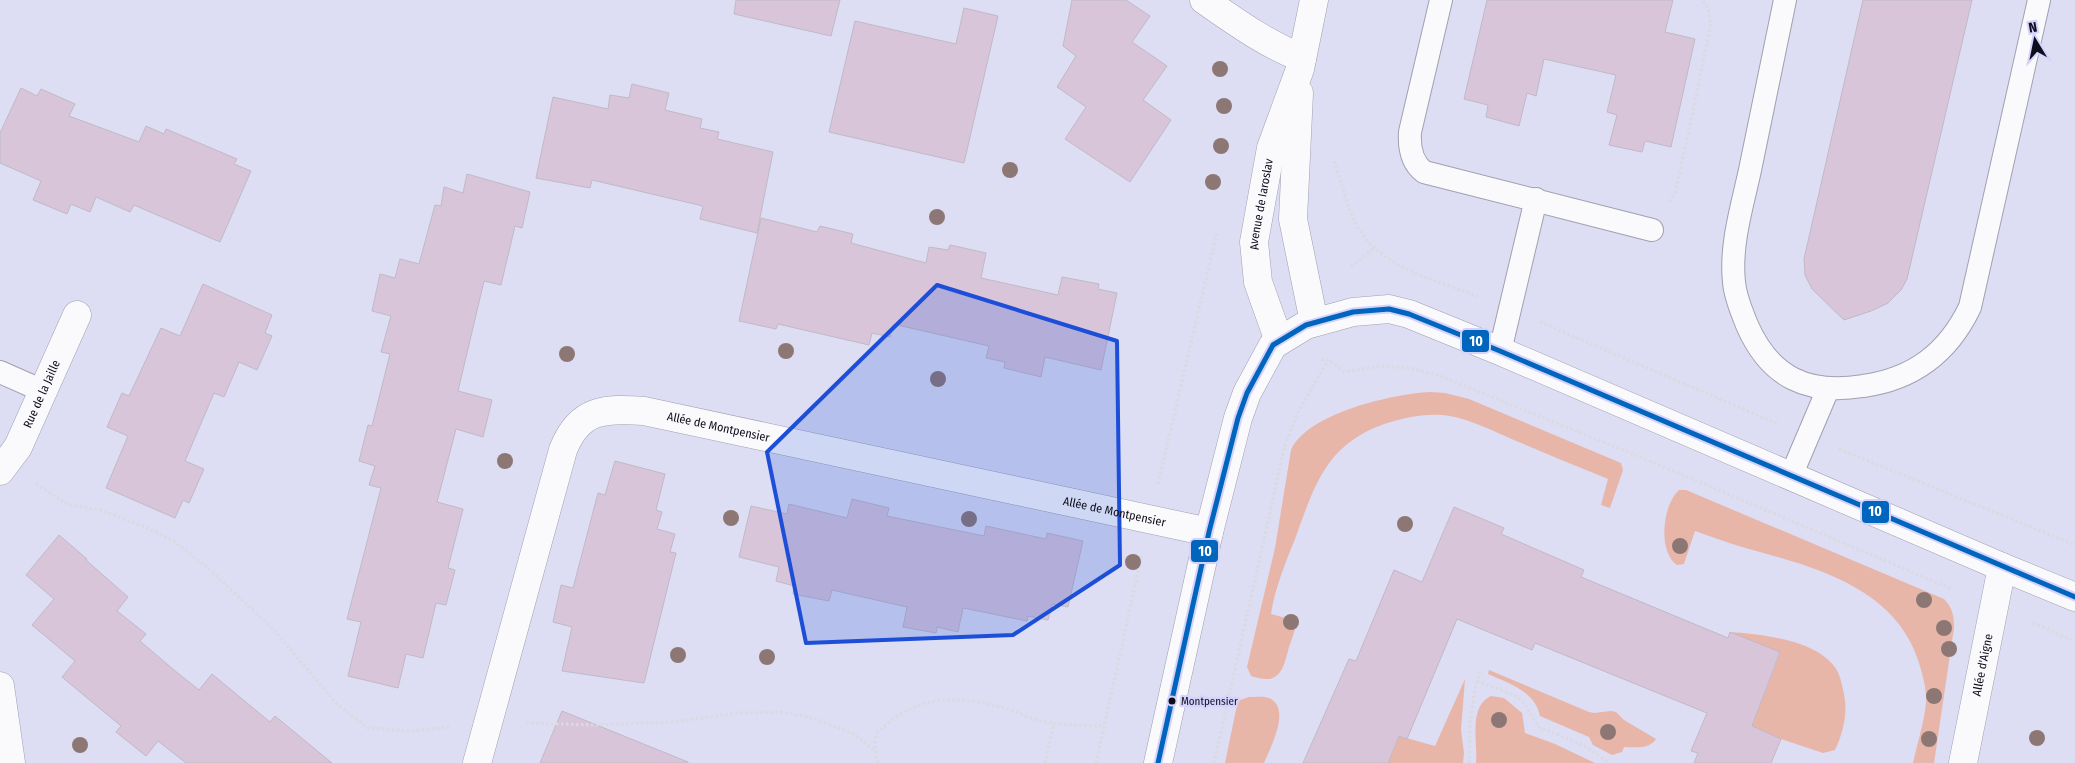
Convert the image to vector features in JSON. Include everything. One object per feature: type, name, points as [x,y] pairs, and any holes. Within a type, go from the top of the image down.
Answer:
[{"type":"street","points":[[1204,0],[1254,35],[1301,64]]},
{"type":"street","name":"Avenue de Iaroslav","points":[[1298,330],[1258,282],[1254,242],[1271,148],[1301,64],[1314,0]]},
{"type":"street","name":"Avenue de Iaroslav","points":[[1298,330],[1294,219],[1301,64]]},
{"type":"street","points":[[1158,763],[1209,532],[1238,418],[1247,393],[1273,345],[1298,330],[1353,312],[1389,309],[1409,314],[1500,350],[2075,597]]},
{"type":"street","name":"Rue de la Jaille","points":[[2,468],[18,447],[77,315]]},
{"type":"street","name":"Allée de Montpensier","points":[[477,763],[563,450],[571,432],[580,422],[594,414],[609,410],[644,411],[1209,532]]},
{"type":"street","name":"Allée d'Aigne","points":[[1963,763],[2002,567]]},
{"type":"street","points":[[0,686],[11,763]]},
{"type":"lane","points":[[1441,0],[1410,132],[1410,144],[1417,167],[1424,172],[1652,230]]},
{"type":"lane","points":[[1785,0],[1736,237],[1734,282],[1751,334],[1768,359],[1790,377],[1808,386],[1828,389],[1877,384],[1902,376],[1937,354],[1962,325],[1970,307],[2039,0]]},
{"type":"lane","points":[[1500,350],[1536,200]]},
{"type":"lane","points":[[0,372],[43,391]]},
{"type":"lane","points":[[1791,476],[1828,389]]},
{"type":"path","points":[[1652,230],[1673,198],[1678,181],[1711,25],[1708,9],[1702,0]]},
{"type":"path","points":[[1334,160],[1356,223],[1373,249],[1403,267],[1509,309]]},
{"type":"path","points":[[1096,763],[1218,228]]},
{"type":"path","points":[[1351,266],[1373,249]]},
{"type":"path","points":[[1214,763],[1285,446],[1297,414],[1328,360],[1345,372],[1380,366],[1410,368],[1438,375],[1662,466],[1952,589]]},
{"type":"path","points":[[2,468],[69,506],[100,510],[145,527],[174,541],[209,569],[274,630],[336,703],[368,728],[412,731],[489,723],[594,726],[674,722],[737,713],[782,712],[812,718],[854,734],[875,751]]},
{"type":"path","points":[[2033,623],[2075,641]]},
{"type":"path","points":[[1469,763],[1470,725],[1480,671]]},
{"type":"path","points":[[1477,681],[1517,696],[1524,703],[1539,727],[1585,746],[1609,763]]},
{"type":"path","points":[[878,763],[875,751],[876,735],[888,722],[916,705],[929,701],[944,699],[972,700],[1011,710],[1035,720],[1105,726]]},
{"type":"path","points":[[1045,763],[1054,723]]},
{"type":"highlighted area","points":[[937,285],[1117,341],[1120,565],[1013,635],[806,643],[767,452]]},
{"type":"shaded area","points":[[1430,392],[1445,393],[1469,399],[1621,463],[1623,470],[1610,508],[1601,505],[1608,479],[1466,420],[1443,415],[1422,416],[1394,421],[1372,429],[1354,439],[1339,451],[1318,481],[1284,567],[1271,614],[1297,621],[1285,663],[1279,674],[1274,677],[1261,679],[1251,676],[1247,667],[1275,548],[1291,450],[1300,437],[1332,416],[1374,401]]},
{"type":"shaded area","points":[[1679,490],[1686,490],[1944,599],[1952,613],[1954,628],[1934,763],[1913,763],[1925,711],[1925,689],[1920,666],[1909,640],[1894,618],[1874,600],[1828,574],[1802,564],[1695,531],[1684,564],[1677,565],[1667,549],[1665,528],[1669,506]]},
{"type":"shaded area","points":[[1730,632],[1757,634],[1800,644],[1825,657],[1834,666],[1842,683],[1845,701],[1845,716],[1835,750],[1823,753],[1781,739],[1728,716],[1764,695],[1780,653]]},
{"type":"shaded area","points":[[1489,670],[1589,712],[1616,712],[1624,720],[1656,739],[1653,743],[1646,746],[1624,747],[1622,752],[1612,755],[1593,745],[1589,737],[1540,716],[1533,700],[1527,694],[1488,674]]},
{"type":"shaded area","points":[[1465,679],[1461,730],[1464,753],[1463,763],[1388,763],[1399,736],[1435,746]]},
{"type":"shaded area","points":[[1491,696],[1504,698],[1522,713],[1525,733],[1555,744],[1595,763],[1476,763],[1477,716],[1479,708]]},
{"type":"shaded area","points":[[1249,697],[1267,697],[1276,703],[1279,710],[1279,719],[1274,738],[1264,763],[1225,763],[1237,705],[1240,700]]},
{"type":"building","points":[[736,0],[840,0],[831,36],[734,14]]},
{"type":"building","points":[[1072,0],[1126,0],[1150,16],[1132,42],[1167,66],[1143,100],[1171,120],[1130,182],[1065,139],[1086,107],[1057,87],[1076,56],[1063,46]]},
{"type":"building","points":[[1487,0],[1673,0],[1665,32],[1695,39],[1671,147],[1645,141],[1642,152],[1609,145],[1617,115],[1607,112],[1616,75],[1544,59],[1536,96],[1527,93],[1519,126],[1486,117],[1488,105],[1464,99]]},
{"type":"building","points":[[1863,0],[1972,0],[1907,279],[1901,290],[1888,303],[1844,320],[1812,289],[1805,275],[1804,259]]},
{"type":"building","points":[[964,8],[998,16],[964,163],[829,132],[855,21],[956,44]]},
{"type":"building","points":[[632,84],[669,93],[665,110],[702,119],[700,128],[719,132],[717,139],[773,152],[757,233],[700,219],[703,206],[592,180],[590,188],[536,178],[553,97],[608,109],[610,95],[629,98]]},
{"type":"building","points":[[21,88],[37,96],[41,89],[75,104],[69,116],[139,142],[146,126],[164,134],[166,129],[237,159],[234,164],[251,171],[220,242],[134,205],[130,212],[96,197],[90,212],[71,204],[67,214],[33,200],[41,181],[0,163],[0,133]]},
{"type":"building","points":[[467,174],[530,192],[522,228],[515,226],[501,285],[484,281],[458,391],[492,400],[483,437],[456,429],[437,502],[463,509],[448,568],[455,570],[446,605],[436,603],[423,658],[406,654],[398,688],[348,676],[361,622],[347,619],[381,488],[369,485],[375,466],[359,461],[368,425],[372,426],[390,354],[381,352],[391,316],[372,311],[380,274],[395,278],[400,259],[419,264],[435,205],[441,206],[444,187],[463,193]]},
{"type":"building","points":[[761,218],[817,232],[820,226],[853,234],[851,243],[926,263],[929,247],[948,250],[950,245],[986,253],[981,278],[1058,295],[1062,277],[1099,284],[1098,289],[1117,293],[1101,370],[1045,357],[1041,377],[1004,368],[1005,362],[986,358],[989,346],[893,324],[890,337],[872,333],[869,345],[778,324],[776,329],[739,321]]},
{"type":"building","points":[[203,284],[272,315],[265,333],[272,336],[257,370],[239,362],[224,397],[214,393],[185,461],[204,469],[189,503],[183,500],[175,518],[106,488],[128,436],[107,427],[122,393],[129,396],[161,328],[180,336]]},
{"type":"building","points":[[615,461],[665,474],[656,510],[662,512],[657,529],[675,534],[670,552],[676,553],[644,683],[562,671],[572,627],[553,622],[561,585],[573,588],[598,493],[605,495]]},
{"type":"building","points":[[852,499],[889,508],[887,516],[984,536],[986,526],[1046,539],[1047,533],[1083,541],[1068,607],[1052,604],[1048,620],[1028,616],[1027,621],[963,608],[958,632],[937,627],[936,633],[903,627],[907,607],[832,590],[829,601],[793,594],[794,586],[776,581],[779,567],[739,557],[751,506],[787,514],[789,504],[847,518]]},
{"type":"building","points":[[1454,507],[1504,528],[1501,534],[1584,570],[1581,577],[1728,638],[1730,632],[1780,652],[1752,726],[1781,739],[1771,763],[1694,763],[1698,753],[1691,751],[1707,713],[1535,643],[1532,650],[1457,619],[1407,739],[1399,736],[1388,763],[1303,763],[1349,659],[1356,661],[1394,570],[1422,582]]},
{"type":"building","points":[[59,535],[128,597],[117,611],[146,634],[140,641],[174,670],[199,690],[212,674],[270,722],[275,716],[332,763],[186,763],[158,741],[146,756],[116,732],[121,726],[62,677],[75,661],[32,625],[54,599],[26,575]]},
{"type":"building","points":[[562,711],[688,762],[688,763],[540,763]]},
{"type":"transit line","name":"10","points":[[1158,763],[1209,532],[1238,418],[1247,393],[1273,345],[1306,325],[1353,312],[1389,309],[1409,314],[1500,351],[2075,597]]},
{"type":"place","name":"Montpensier","points":[[1172,701]]}]
